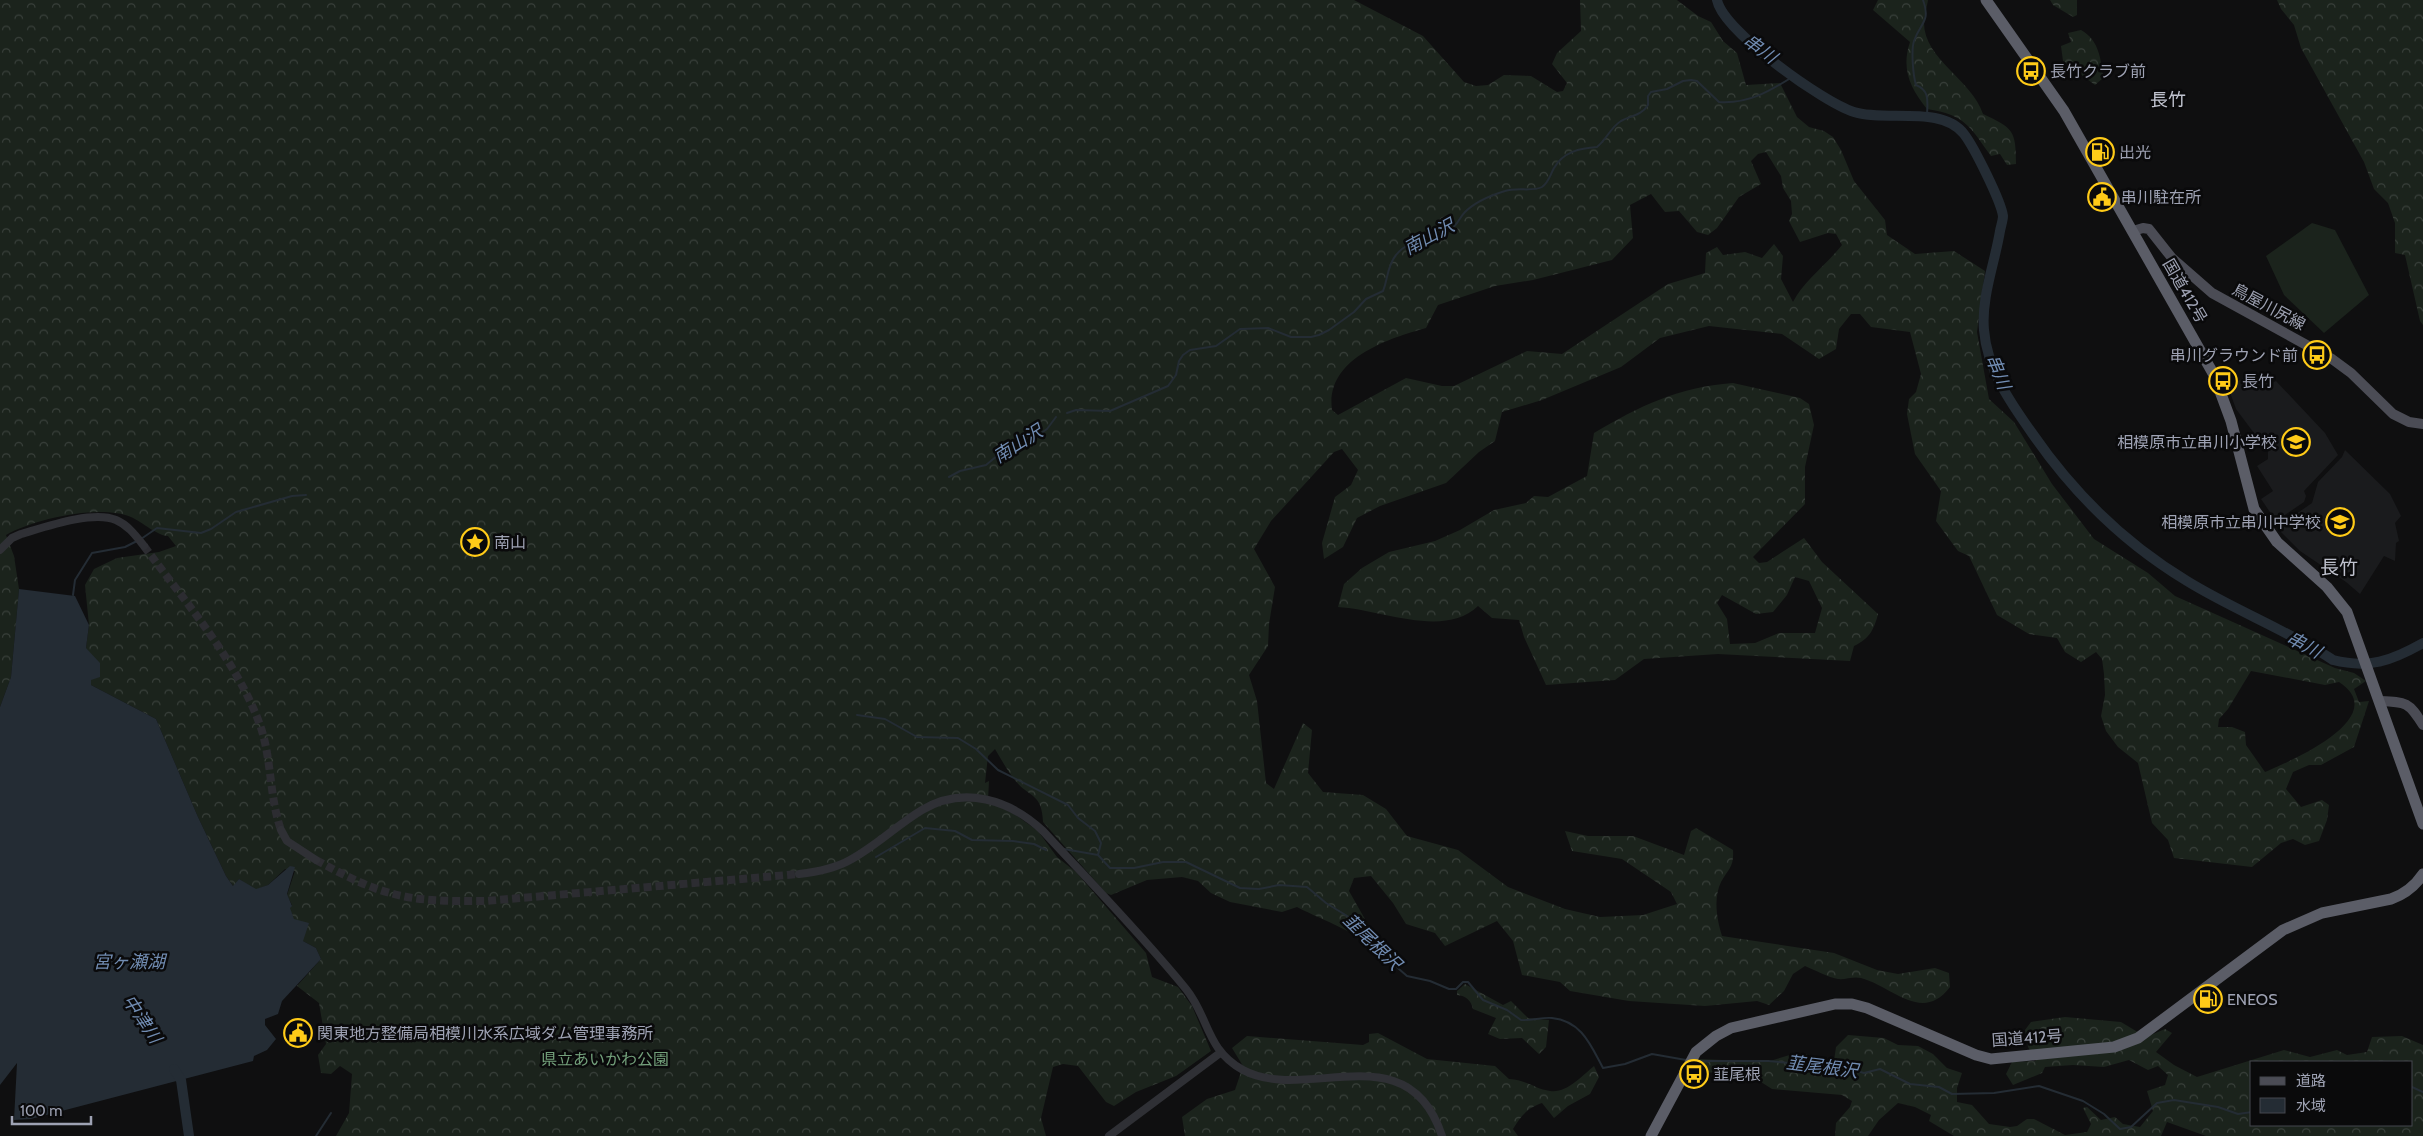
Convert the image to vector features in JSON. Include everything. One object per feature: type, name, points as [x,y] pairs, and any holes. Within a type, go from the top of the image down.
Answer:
[{"type":"highway","name":"国道412号","points":[[1986,0],[2060,104],[2220,386],[2254,509],[2277,542],[2327,587],[2343,606],[2350,618],[2380,701]]},
{"type":"highway","points":[[2380,701],[2423,824]]},
{"type":"highway","name":"国道412号","points":[[1651,1136],[1696,1052],[1716,1036],[1731,1028],[1835,1004],[1852,1004],[1867,1008],[1976,1055],[1992,1059],[2114,1047],[2138,1038],[2283,930],[2322,913],[2397,897],[2410,890],[2423,874]]},
{"type":"main road","name":"鳥屋川尻線","points":[[2133,231],[2146,227],[2150,229],[2172,258],[2212,293],[2332,359],[2351,373],[2393,414],[2409,422],[2423,424]]},
{"type":"main road","points":[[2380,701],[2405,703],[2414,710],[2423,725]]},
{"type":"street","points":[[0,550],[12,538],[93,516],[103,516],[116,520],[132,532],[144,546]]},
{"type":"street","points":[[799,874],[833,868],[863,853],[921,811],[940,802],[975,797],[998,801],[1021,812],[1043,832],[1186,989],[1193,998],[1211,1040],[1220,1053],[1237,1066],[1261,1078],[1278,1080],[1362,1076],[1392,1081],[1409,1090],[1422,1101],[1432,1115],[1442,1136]]},
{"type":"street","points":[[280,830],[287,842],[316,860]]},
{"type":"street","points":[[1109,1136],[1220,1053]]},
{"type":"shaded area","name":"相模原市立串川小学校","points":[[2245,377],[2251,386],[2257,381],[2265,380],[2272,383],[2276,381],[2325,433],[2338,455],[2304,491],[2306,496],[2304,502],[2276,521],[2261,499],[2273,491],[2257,466],[2268,459],[2268,452],[2236,409],[2228,387]]},
{"type":"shaded area","name":"相模原市立串川中学校","points":[[2345,450],[2390,494],[2401,516],[2395,523],[2399,541],[2396,543],[2395,561],[2384,556],[2360,594],[2346,582],[2300,551],[2281,532],[2281,528],[2286,522],[2290,522],[2296,514],[2312,503],[2318,482],[2342,457]]},
{"type":"green space","name":"県立あいかわ公園","points":[[0,0],[1354,0],[1423,36],[1464,82],[1476,86],[1488,85],[1504,75],[1531,76],[1557,92],[1563,91],[1567,83],[1552,64],[1557,53],[1581,31],[1580,0],[1677,0],[1698,16],[1711,22],[1723,41],[1737,53],[1746,85],[1780,83],[1797,117],[1809,127],[1824,131],[1833,137],[1841,150],[1854,181],[1885,220],[1887,235],[1915,254],[1954,251],[1985,271],[1977,332],[1989,399],[2014,422],[2052,484],[2094,539],[2148,573],[2175,596],[2335,668],[2354,673],[2366,681],[2354,689],[2359,702],[2369,701],[2354,747],[2321,765],[2309,765],[2293,772],[2286,789],[2301,807],[2322,800],[2329,805],[2327,820],[2319,841],[2305,845],[2293,839],[2281,843],[2252,867],[2174,858],[2168,840],[2152,823],[2138,763],[2118,747],[2106,731],[2101,716],[2105,695],[2102,659],[2096,652],[2081,662],[2065,652],[2057,638],[2029,634],[1997,615],[1969,556],[1958,551],[1936,521],[1941,491],[1915,454],[1907,414],[1909,399],[1916,392],[1921,374],[1910,332],[1871,327],[1860,314],[1851,314],[1839,329],[1836,349],[1819,359],[1782,334],[1709,326],[1660,338],[1621,367],[1542,400],[1502,412],[1495,441],[1479,452],[1446,483],[1380,506],[1357,518],[1343,547],[1324,559],[1322,543],[1335,497],[1351,485],[1358,470],[1342,449],[1334,452],[1271,521],[1254,549],[1275,587],[1269,624],[1268,646],[1249,675],[1257,701],[1266,783],[1274,789],[1303,723],[1312,730],[1308,773],[1323,792],[1363,795],[1386,809],[1407,836],[1458,850],[1508,887],[1565,909],[1600,917],[1643,915],[1677,904],[1671,892],[1622,859],[1572,851],[1565,831],[1588,836],[1633,836],[1684,855],[1691,831],[1696,828],[1733,850],[1732,864],[1721,882],[1716,902],[1722,936],[1834,953],[1877,970],[1898,974],[1935,968],[1949,973],[1950,987],[1939,998],[1929,1002],[1918,1003],[1861,978],[1838,979],[1805,966],[1793,974],[1784,991],[1769,1005],[1757,1001],[1705,1006],[1629,1001],[1570,991],[1560,982],[1522,975],[1513,941],[1497,921],[1445,946],[1435,933],[1406,924],[1393,903],[1371,876],[1354,878],[1349,891],[1374,935],[1379,954],[1350,932],[1297,907],[1282,912],[1230,902],[1211,893],[1198,881],[1182,877],[1147,880],[1111,895],[1106,893],[1043,822],[1042,812],[1037,800],[1014,779],[995,749],[988,756],[985,783],[989,781],[988,800],[1017,816],[1038,831],[1057,857],[1076,872],[1146,953],[1152,977],[1178,987],[1192,1006],[1211,1051],[1176,1076],[1136,1092],[1114,1106],[1106,1102],[1078,1066],[1063,1064],[1053,1067],[1041,1118],[1046,1136],[336,1136],[349,1113],[352,1074],[340,1066],[331,1074],[321,1073],[318,1055],[326,1044],[319,1003],[297,986],[321,959],[316,948],[303,941],[289,908],[292,905],[287,895],[295,871],[285,869],[268,885],[255,890],[239,879],[234,887],[226,876],[198,817],[156,719],[91,685],[86,648],[89,625],[85,585],[94,569],[117,558],[159,552],[176,546],[168,536],[131,517],[118,513],[102,512],[67,515],[50,519],[18,529],[6,535],[14,556],[19,589],[11,677],[0,707]],"holes":[[[1766,152],[1781,176],[1783,188],[1791,201],[1792,214],[1789,221],[1800,242],[1828,233],[1836,234],[1842,245],[1809,280],[1793,302],[1781,279],[1783,256],[1774,244],[1762,258],[1745,252],[1723,255],[1717,247],[1706,253],[1705,273],[1668,284],[1562,354],[1527,351],[1454,386],[1442,386],[1406,378],[1338,415],[1332,410],[1332,392],[1338,377],[1348,365],[1377,345],[1426,328],[1438,305],[1495,286],[1533,280],[1612,260],[1633,238],[1630,205],[1651,194],[1665,212],[1679,211],[1697,232],[1708,235],[1717,228],[1739,197],[1761,184],[1751,161],[1758,154]],[[2251,671],[2325,685],[2339,682],[2352,695],[2354,709],[2346,723],[2332,736],[2314,748],[2265,772],[2246,745],[2245,732],[2232,727],[2218,727],[2219,719],[2228,709]]]},
{"type":"green space","points":[[1878,0],[1928,0],[1924,23],[1926,36],[1932,48],[1969,90],[1983,114],[2001,123],[2011,132],[2015,144],[2016,164],[2007,165],[2000,154],[1991,156],[1972,130],[1959,119],[1927,109],[1909,78],[1906,61],[1910,42],[1873,10]]},
{"type":"green space","points":[[2050,0],[2077,0],[2077,15],[2073,17],[2053,5]]},
{"type":"green space","points":[[2277,0],[2423,0],[2423,325],[2420,321],[2405,255],[2395,253],[2395,223],[2388,203],[2374,189],[2364,162],[2301,48],[2294,25],[2281,9]]},
{"type":"green space","points":[[2081,30],[2092,39],[2100,57],[2103,78],[2095,85],[2063,61],[2061,46],[2071,42],[2068,33]]},
{"type":"green space","points":[[2312,223],[2335,230],[2369,295],[2324,333],[2284,295],[2266,256]]},
{"type":"green space","points":[[1733,383],[1800,398],[1809,404],[1814,425],[1805,467],[1805,504],[1753,557],[1759,563],[1767,562],[1804,538],[1822,562],[1878,614],[1875,625],[1870,633],[1864,640],[1854,646],[1850,661],[1718,654],[1644,659],[1615,680],[1546,685],[1524,637],[1519,620],[1492,618],[1478,606],[1464,616],[1448,620],[1430,621],[1411,620],[1338,607],[1344,584],[1362,568],[1389,552],[1435,541],[1460,530],[1494,510],[1526,503],[1534,496],[1548,497],[1587,476],[1594,433],[1627,414],[1660,399],[1713,385]],"holes":[[[1795,577],[1809,581],[1822,608],[1815,633],[1779,633],[1755,643],[1730,644],[1727,619],[1717,603],[1722,595],[1756,614],[1773,612],[1787,595]]]},
{"type":"green space","points":[[1465,984],[1503,1005],[1511,1001],[1528,1018],[1549,1020],[1546,1047],[1539,1054],[1522,1038],[1500,1039],[1488,1034],[1496,1018],[1473,1009],[1468,999],[1457,995],[1457,991]]},
{"type":"green space","points":[[2065,1017],[2121,1022],[2146,1037],[2165,1029],[2172,1033],[2156,1052],[2174,1065],[2197,1077],[2284,1050],[2310,1057],[2337,1050],[2347,1055],[2367,1052],[2372,1037],[2402,1036],[2423,1045],[2423,1136],[2206,1136],[2167,1122],[2161,1136],[1954,1136],[1929,1121],[1931,1115],[1915,1107],[1898,1103],[1879,1120],[1868,1136],[1835,1136],[1836,1123],[1850,1107],[1852,1101],[1842,1095],[1772,1089],[1761,1082],[1729,1073],[1691,1072],[1700,1059],[1767,1062],[1793,1054],[1806,1054],[1816,1060],[1834,1061],[1836,1047],[1848,1035],[1884,1038],[1898,1045],[1918,1046],[1933,1054],[1947,1068],[1962,1073],[1957,1088],[1957,1102],[1972,1105],[1989,1124],[2010,1127],[2017,1126],[2027,1119],[2034,1119],[2065,1135],[2087,1132],[2091,1124],[2083,1108],[2087,1107],[2101,1120],[2115,1117],[2123,1124],[2140,1127],[2153,1111],[2147,1091],[2165,1085],[2168,1075],[2158,1066],[2148,1070],[2129,1060],[2104,1067],[2073,1065],[2045,1067],[2042,1073],[2013,1085],[2006,1074],[2012,1062],[2036,1061],[2028,1047],[2025,1030],[2031,1022]]},
{"type":"green space","points":[[1378,1033],[1427,1059],[1495,1066],[1509,1079],[1550,1091],[1562,1090],[1568,1087],[1594,1066],[1599,1077],[1590,1094],[1568,1106],[1554,1118],[1542,1103],[1528,1110],[1513,1129],[1518,1136],[1185,1136],[1182,1117],[1207,1099],[1235,1090],[1243,1066],[1232,1048],[1247,1036],[1363,1045],[1369,1042],[1369,1034]]},
{"type":"water","name":"宮ヶ瀬湖","points":[[19,589],[75,596],[89,625],[86,648],[100,663],[100,677],[91,680],[91,685],[156,719],[198,817],[226,876],[233,886],[239,879],[256,889],[268,885],[290,866],[295,867],[287,894],[292,906],[290,908],[294,919],[309,923],[303,941],[316,948],[321,959],[282,1001],[278,1014],[265,1019],[265,1025],[276,1039],[267,1050],[254,1056],[253,1061],[31,1119],[14,1120],[17,1063],[0,1085],[0,707],[11,677]]},
{"type":"waterway","name":"串川","points":[[1717,0],[1723,13],[1755,47],[1799,81],[1840,106],[1867,115],[1913,116],[1942,120],[1954,125],[1964,134],[1986,174],[2003,216],[1989,280],[1984,318],[1986,344],[1995,372],[2008,397],[2065,477],[2121,534],[2187,581],[2333,660],[2358,664],[2380,662],[2400,655],[2423,643]]},
{"type":"waterway","points":[[1923,0],[1926,13],[1924,22],[1916,35],[1913,45],[1913,69],[1916,85],[1926,94],[1927,117]]},
{"type":"waterway","name":"南山沢","points":[[1067,413],[1076,410],[1110,411],[1168,386],[1176,375],[1179,361],[1183,355],[1190,350],[1216,346],[1240,329],[1268,328],[1291,337],[1311,337],[1329,330],[1354,312],[1366,299],[1383,291],[1391,264],[1401,249],[1414,242],[1450,230],[1469,208],[1489,197],[1510,190],[1542,187],[1562,158],[1584,148],[1597,147],[1617,124],[1636,115],[1648,105],[1648,96],[1651,92],[1667,89],[1683,81],[1691,80],[1697,81],[1719,102],[1740,101],[1759,95],[1794,76]]},
{"type":"waterway","name":"南山沢","points":[[949,477],[960,471],[986,465],[1015,441],[1037,436],[1047,429],[1056,417]]},
{"type":"waterway","points":[[141,539],[157,528],[201,533],[211,529],[236,512],[292,496],[306,495]]},
{"type":"waterway","points":[[73,595],[75,580],[92,553],[125,547],[137,541]]},
{"type":"waterway","points":[[857,715],[885,719],[917,737],[958,738],[976,749],[998,770],[1068,805],[1078,818],[1095,831],[1101,843],[1098,855]]},
{"type":"waterway","name":"韮尾根沢","points":[[876,857],[925,828],[955,831],[972,840],[1013,841],[1034,844],[1046,850]]},
{"type":"waterway","name":"韮尾根沢","points":[[1064,849],[1098,855],[1110,868],[1134,868],[1163,862],[1186,862],[1240,888],[1259,889],[1279,885],[1307,887],[1326,903],[1352,919],[1384,956],[1407,976],[1430,981],[1449,989],[1456,989],[1463,982],[1468,982],[1483,1000],[1507,1010],[1521,1020],[1552,1018],[1571,1024],[1590,1043],[1603,1068],[1625,1064],[1652,1054],[1686,1060]]},
{"type":"waterway","name":"韮尾根沢","points":[[1696,1061],[1768,1061],[1846,1068],[1864,1073],[1880,1069],[1910,1084],[1939,1087],[1952,1094],[1994,1093],[2039,1086],[2083,1101],[2104,1114],[2120,1129],[2131,1127],[2157,1103],[2174,1100],[2218,1107],[2238,1114],[2250,1112]]},
{"type":"waterway","name":"中津川","points":[[174,1069],[181,1080],[189,1136]]},
{"type":"waterway","name":"韮尾根沢","points":[[2413,1087],[2423,1092]]},
{"type":"waterway","points":[[316,1136],[331,1113]]},
{"type":"tunnel","points":[[144,546],[224,654],[250,701],[264,738],[274,804],[281,830]]},
{"type":"tunnel","points":[[316,860],[352,879],[380,890],[414,898],[450,901],[486,901],[799,874]]},
{"type":"place","name":"長竹クラブ前","points":[[2031,71]]},
{"type":"place","name":"出光","points":[[2100,152]]},
{"type":"place","name":"串川駐在所","points":[[2102,197]]},
{"type":"place","name":"串川グラウンド前","points":[[2317,355]]},
{"type":"place","name":"長竹","points":[[2223,381]]},
{"type":"place","name":"相模原市立串川小学校","points":[[2296,442]]},
{"type":"place","name":"相模原市立串川中学校","points":[[2340,522]]},
{"type":"place","name":"南山","points":[[475,542]]},
{"type":"place","name":"ENEOS","points":[[2208,999]]},
{"type":"place","name":"関東地方整備局相模川水系広域ダム管理事務所","points":[[298,1033]]},
{"type":"place","name":"韮尾根","points":[[1694,1074]]},
{"type":"district","name":"長竹","points":[[2168,100]]},
{"type":"district","name":"長竹","points":[[2339,567]]}]
